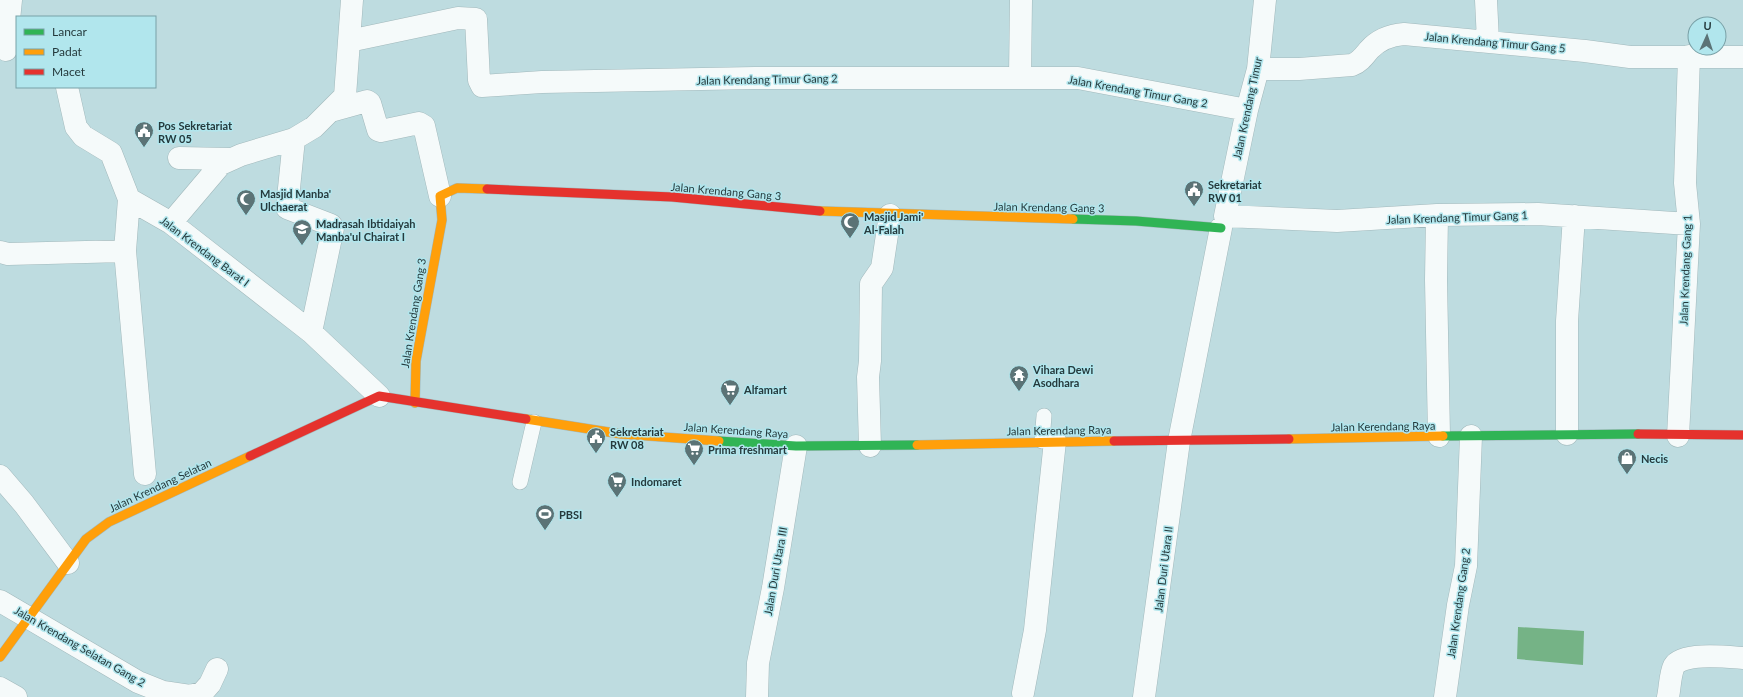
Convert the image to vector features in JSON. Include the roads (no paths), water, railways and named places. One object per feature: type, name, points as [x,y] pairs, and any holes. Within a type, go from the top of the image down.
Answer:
[{"type":"street","points":[[8,50],[11,0]]},
{"type":"street","points":[[171,223],[220,164],[230,159],[294,139],[314,126],[345,96],[352,0]]},
{"type":"street","points":[[1020,77],[1021,0]]},
{"type":"street","name":"Jalan Krendang Timur","points":[[1179,441],[1223,222],[1247,110],[1258,69],[1265,0]]},
{"type":"street","points":[[1486,0],[1488,41]]},
{"type":"street","name":"Jalan Krendang Timur Gang 2","points":[[349,41],[458,18],[476,19],[479,80],[482,86],[550,82],[1020,77],[1078,78],[1247,110]]},
{"type":"street","name":"Jalan Krendang Timur Gang 5","points":[[1258,69],[1299,69],[1352,65],[1358,63],[1381,40],[1394,35],[1488,41],[1585,50],[1630,57],[1743,57]]},
{"type":"street","name":"Jalan Krendang Gang 1","points":[[1678,436],[1689,224],[1684,183],[1689,56]]},
{"type":"street","points":[[68,88],[76,127],[83,136],[111,153],[129,199],[125,251],[144,474]]},
{"type":"street","points":[[331,111],[367,101],[370,103],[378,130],[381,131],[419,123],[424,126],[440,196]]},
{"type":"street","points":[[294,139],[287,208],[331,225],[333,228],[311,332]]},
{"type":"street","points":[[179,158],[230,159]]},
{"type":"street","name":"Jalan Krendang Gang 3","points":[[415,403],[416,360],[442,220],[440,196],[457,188],[672,197],[806,211],[890,215],[1223,222]]},
{"type":"street","name":"Jalan Krendang Barat I","points":[[129,199],[171,223],[311,332],[379,396]]},
{"type":"street","name":"Jalan Krendang Timur Gang 1","points":[[1223,222],[1337,221],[1437,215],[1538,214],[1689,224]]},
{"type":"street","points":[[870,446],[868,377],[870,361],[871,284],[882,268],[890,215]]},
{"type":"street","points":[[1437,215],[1436,280],[1439,436]]},
{"type":"street","points":[[1568,434],[1567,314],[1574,216]]},
{"type":"street","points":[[0,252],[8,254],[125,251]]},
{"type":"street","name":"Jalan Kerendang Raya","points":[[379,396],[534,422],[621,434],[796,446],[1568,434],[1678,436],[1743,435]]},
{"type":"street","name":"Jalan Krendang Selatan","points":[[0,657],[86,539],[108,522],[379,396]]},
{"type":"street","name":"Jalan Krendang Gang 2","points":[[1445,697],[1458,605],[1466,566],[1471,436]]},
{"type":"street","points":[[1023,693],[1035,630],[1049,441]]},
{"type":"street","name":"Jalan Duri Utara II","points":[[1144,697],[1179,441]]},
{"type":"street","name":"Jalan Duri Utara III","points":[[757,697],[758,663],[773,588],[796,446]]},
{"type":"street","points":[[0,476],[24,504],[68,563]]},
{"type":"street","name":"Jalan Krendang Selatan Gang 2","points":[[0,601],[30,617],[138,682],[163,692],[190,696],[202,692],[210,684],[217,669]]},
{"type":"street","points":[[1668,697],[1674,666],[1682,659],[1715,656],[1743,658]]},
{"type":"street","points":[[0,688],[16,697]]},
{"type":"lane","points":[[1044,416],[1049,441]]},
{"type":"lane","points":[[520,482],[534,422]]},
{"type":"place","name":"Pos Sekretariat RW 05","points":[[144,148]]},
{"type":"place","name":"Sekretariat RW 01","points":[[1194,207]]},
{"type":"place","name":"Masjid Manba' Ulchaerat","points":[[246,216]]},
{"type":"place","name":"Masjid Jami' Al-Falah","points":[[850,239]]},
{"type":"place","name":"Madrasah Ibtidaiyah Manba'ul Chairat I","points":[[302,246]]},
{"type":"place","name":"Vihara Dewi Asodhara","points":[[1019,392]]},
{"type":"place","name":"Alfamart","points":[[730,406]]},
{"type":"place","name":"Sekretariat RW 08","points":[[596,454]]},
{"type":"place","name":"Prima freshmart","points":[[694,466]]},
{"type":"place","name":"Necis","points":[[1627,475]]},
{"type":"place","name":"Indomaret","points":[[617,498]]},
{"type":"place","name":"PBSI","points":[[545,531]]}]
